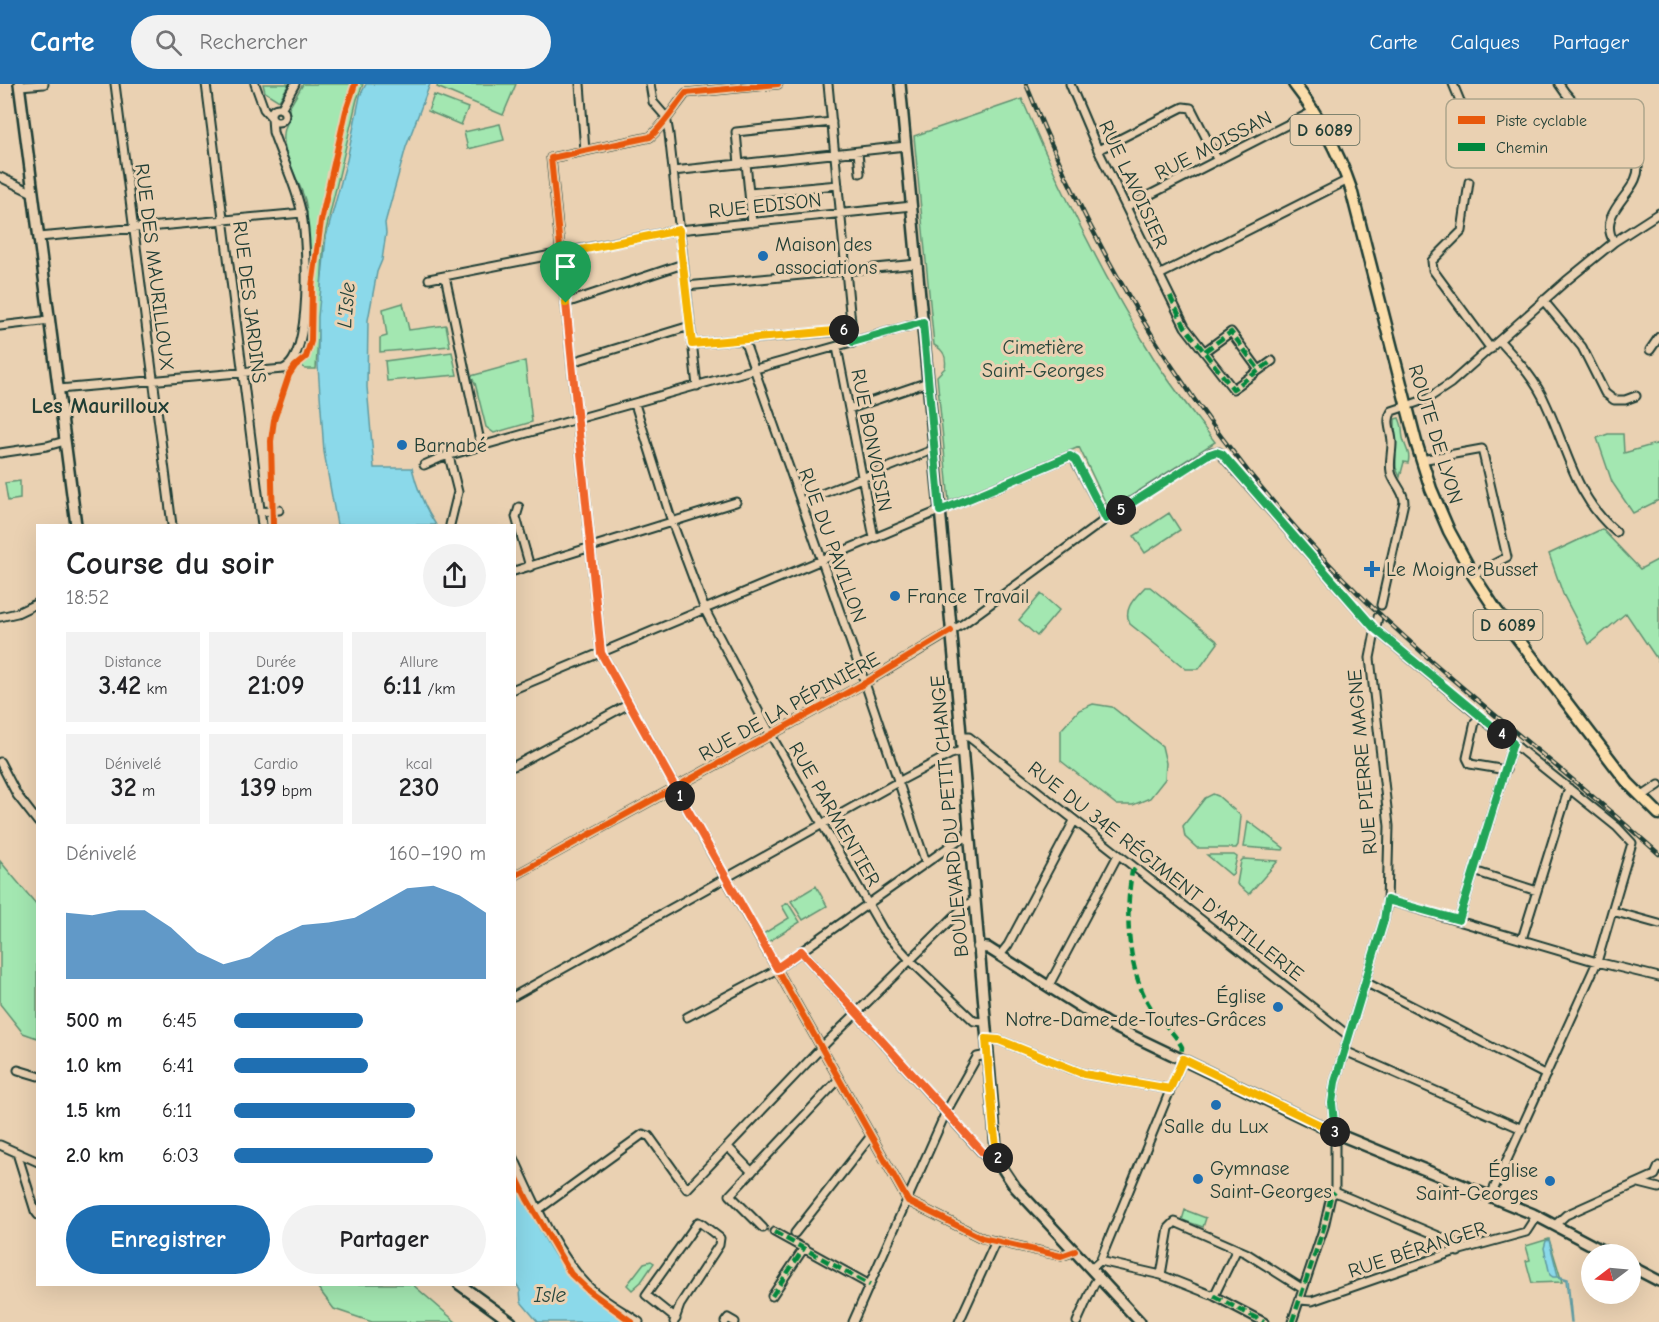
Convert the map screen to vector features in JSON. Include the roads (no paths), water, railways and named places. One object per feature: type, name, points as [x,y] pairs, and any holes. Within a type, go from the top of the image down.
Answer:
[{"type":"main road","name":"BOULEVARD DU PETIT CHANGE","points":[[900,84],[961,737],[994,1131],[999,1158],[1003,1169],[1015,1187],[1140,1322]]},
{"type":"main road","name":"ROUTE DE LYON","points":[[1294,84],[1314,111],[1335,149],[1348,180],[1421,460],[1449,531],[1473,575],[1507,624],[1641,797],[1659,814]]},
{"type":"main road","points":[[20,85],[76,524]]},
{"type":"main road","points":[[978,947],[988,948],[1106,1023],[1335,1133],[1491,1195],[1537,1215],[1590,1244]]},
{"type":"main road","points":[[1641,1272],[1659,1281]]},
{"type":"main road","points":[[462,1286],[511,1322]]},
{"type":"street","points":[[20,85],[44,84]]},
{"type":"street","name":"RUE DES MAURILLOUX","points":[[115,84],[172,524]]},
{"type":"street","name":"RUE DES JARDINS","points":[[206,84],[262,524]]},
{"type":"street","points":[[255,84],[262,104],[275,115]]},
{"type":"street","points":[[59,389],[283,369],[289,366],[301,336],[305,318],[307,278],[302,213],[275,140],[275,115],[295,84]]},
{"type":"street","points":[[580,84],[585,151]]},
{"type":"street","points":[[650,84],[653,102],[666,117],[697,386]]},
{"type":"street","points":[[778,84],[686,93],[666,117],[660,129],[650,137],[551,158],[601,653],[908,1201],[982,1238],[1061,1256],[1075,1251]]},
{"type":"street","points":[[828,84],[853,342]]},
{"type":"street","points":[[1453,84],[1459,99]]},
{"type":"street","points":[[1559,84],[1571,99]]},
{"type":"street","name":"RUE LAVOISIER","points":[[1072,85],[1098,150],[1185,327],[1233,389],[1259,370]]},
{"type":"street","points":[[1098,150],[1183,107],[1191,108],[1218,161]]},
{"type":"street","name":"RUE MOISSAN","points":[[1126,207],[1314,111]]},
{"type":"street","points":[[752,223],[749,193],[736,132],[832,122]]},
{"type":"street","points":[[673,171],[906,146]]},
{"type":"street","points":[[858,152],[860,173]]},
{"type":"street","points":[[1614,242],[1609,233],[1608,223],[1634,180],[1638,168]]},
{"type":"street","points":[[0,177],[33,193]]},
{"type":"street","points":[[1159,275],[1348,180]]},
{"type":"street","points":[[1469,182],[1462,231],[1432,261],[1432,265],[1433,270],[1491,349]]},
{"type":"street","points":[[749,193],[838,185]]},
{"type":"street","name":"RUE EDISON","points":[[429,279],[679,230],[912,206]]},
{"type":"street","points":[[39,237],[302,213]]},
{"type":"street","points":[[1381,605],[1404,502],[1404,496],[1391,472],[1392,444],[1389,418],[1392,411],[1436,394],[1491,349],[1543,300],[1614,242],[1659,213]]},
{"type":"street","points":[[566,303],[683,264]]},
{"type":"street","points":[[686,286],[917,264]]},
{"type":"street","points":[[445,276],[481,447]]},
{"type":"street","points":[[1543,300],[1582,347],[1609,397],[1614,400],[1625,400],[1636,396]]},
{"type":"street","points":[[0,326],[50,320]]},
{"type":"street","points":[[424,465],[923,322]]},
{"type":"street","points":[[572,362],[690,326]]},
{"type":"street","points":[[692,344],[852,330]]},
{"type":"street","points":[[1205,351],[1231,332],[1259,370],[1272,361]]},
{"type":"street","points":[[1650,350],[1659,337]]},
{"type":"street","name":"RUE DU PAVILLON","points":[[744,340],[926,863]]},
{"type":"street","points":[[1500,341],[1538,388],[1578,484],[1595,512],[1616,532]]},
{"type":"street","name":"RUE BONVOISIN","points":[[837,347],[874,538]]},
{"type":"street","points":[[849,409],[928,382]]},
{"type":"street","name":"RUE PARMENTIER","points":[[635,404],[672,522],[705,610],[822,826],[890,940],[974,1021],[984,1022]]},
{"type":"street","points":[[0,453],[65,441]]},
{"type":"street","points":[[801,502],[935,449]]},
{"type":"street","points":[[1421,460],[1482,449],[1507,557],[1473,575]]},
{"type":"street","name":"RUE DE LA PÉPINIÈRE","points":[[516,875],[865,683],[963,624],[1106,519],[1207,455],[1216,452],[1222,454],[1375,629]]},
{"type":"street","points":[[449,456],[458,492],[450,524]]},
{"type":"street","points":[[516,688],[1070,456],[1076,460],[1106,519]]},
{"type":"street","points":[[516,571],[736,502]]},
{"type":"street","points":[[519,507],[516,517],[530,567]]},
{"type":"street","points":[[260,512],[279,510]]},
{"type":"street","points":[[0,617],[36,604]]},
{"type":"street","name":"RUE PIERRE MAGNE","points":[[1291,1322],[1324,1227],[1330,1196],[1335,1192],[1335,1133],[1332,1103],[1335,1082],[1384,920],[1387,900],[1389,826],[1370,658],[1378,617]]},
{"type":"street","points":[[1375,629],[1617,827],[1632,843],[1597,962],[1491,1195]]},
{"type":"street","points":[[516,765],[629,704]]},
{"type":"street","points":[[1480,717],[1475,722],[1468,762],[1506,770]]},
{"type":"street","name":"RUE DU 34E RÉGIMENT D'ARTILLERIE","points":[[961,737],[969,737],[1349,1036]]},
{"type":"street","points":[[1459,920],[1513,743]]},
{"type":"street","points":[[516,995],[898,782],[951,754],[962,751]]},
{"type":"street","points":[[0,762],[17,795],[36,819]]},
{"type":"street","points":[[1641,797],[1659,785]]},
{"type":"street","points":[[1522,939],[1569,788]]},
{"type":"street","points":[[1000,956],[1074,821]]},
{"type":"street","points":[[687,1017],[777,968],[957,841],[969,837]]},
{"type":"street","points":[[1048,987],[1118,855]]},
{"type":"street","points":[[1474,871],[1537,891]]},
{"type":"street","points":[[1387,900],[1597,962],[1659,977]]},
{"type":"street","points":[[538,1210],[643,1134],[649,1136],[687,1189],[821,1048],[966,905],[974,902]]},
{"type":"street","points":[[1612,911],[1659,924]]},
{"type":"street","points":[[801,951],[985,1155],[995,1159],[999,1158]]},
{"type":"street","points":[[1365,982],[1546,1075]]},
{"type":"street","points":[[986,1039],[999,1040],[1084,1074],[1170,1089]]},
{"type":"street","points":[[1345,1051],[1522,1129]]},
{"type":"street","points":[[853,1322],[946,1112],[977,1058],[987,1055]]},
{"type":"street","points":[[1091,1269],[1100,1262],[1183,1059]]},
{"type":"street","points":[[18,1070],[36,1075]]},
{"type":"street","points":[[763,1228],[730,1195],[839,1079]]},
{"type":"street","points":[[795,1233],[871,1136]]},
{"type":"street","points":[[0,1145],[36,1161]]},
{"type":"street","points":[[728,1147],[752,1172]]},
{"type":"street","points":[[17,1153],[36,1213]]},
{"type":"street","points":[[516,1162],[538,1210],[569,1264],[591,1289],[639,1322]]},
{"type":"street","points":[[1555,1225],[1566,1215],[1654,1175],[1659,1166]]},
{"type":"street","points":[[1639,1183],[1659,1188]]},
{"type":"street","points":[[1335,1192],[1455,1243],[1458,1252]]},
{"type":"street","name":"RUE BÉRANGER","points":[[1299,1300],[1312,1301],[1458,1252],[1526,1232],[1537,1215]]},
{"type":"street","points":[[698,1222],[720,1238],[719,1245],[680,1305],[675,1320],[646,1295],[698,1222]]},
{"type":"street","points":[[1161,1275],[1169,1228],[1175,1222],[1237,1249],[1303,1289]]},
{"type":"street","points":[[774,1232],[870,1285]]},
{"type":"street","points":[[959,1322],[996,1241]]},
{"type":"street","points":[[772,1296],[804,1248]]},
{"type":"street","points":[[1214,1296],[1237,1249]]},
{"type":"street","points":[[1100,1262],[1161,1275],[1214,1296],[1264,1322]]},
{"type":"street","points":[[1077,1322],[1099,1277]]},
{"type":"street","points":[[725,1322],[728,1318],[735,1322]]},
{"type":"water","name":"L'Isle","points":[[366,84],[430,84],[406,147],[385,223],[386,233],[382,260],[377,272],[368,320],[367,387],[374,468],[412,468],[421,497],[435,524],[337,524],[324,452],[318,366],[318,317],[326,237],[347,160],[360,96]]},
{"type":"water","name":"Isle","points":[[516,1182],[543,1236],[571,1277],[592,1297],[626,1322],[538,1322],[521,1302],[520,1290],[516,1284]]},
{"type":"water","points":[[1549,1240],[1558,1276],[1568,1279],[1572,1322],[1566,1280],[1550,1275],[1544,1248],[1546,1241]]},
{"type":"railway","points":[[1026,84],[1057,156],[1128,295],[1213,426],[1261,487],[1312,546],[1402,635],[1659,854]]},
{"type":"place","name":"Maison des associations","points":[[763,256]]},
{"type":"place","name":"Barnabé","points":[[402,445]]},
{"type":"place","name":"Le Moigne Busset","points":[[1372,569]]},
{"type":"place","name":"France Travail","points":[[895,596]]},
{"type":"place","name":"Église Notre-Dame-de-Toutes-Grâces","points":[[1278,1007]]},
{"type":"place","name":"Salle du Lux","points":[[1216,1105]]},
{"type":"place","name":"Gymnase Saint-Georges","points":[[1198,1179]]},
{"type":"place","name":"Église Saint-Georges","points":[[1550,1181]]},
{"type":"district","name":"Les Maurilloux","points":[[100,405]]},
{"type":"park label","name":"Cimetière Saint-Georges","points":[[1043,358]]}]
